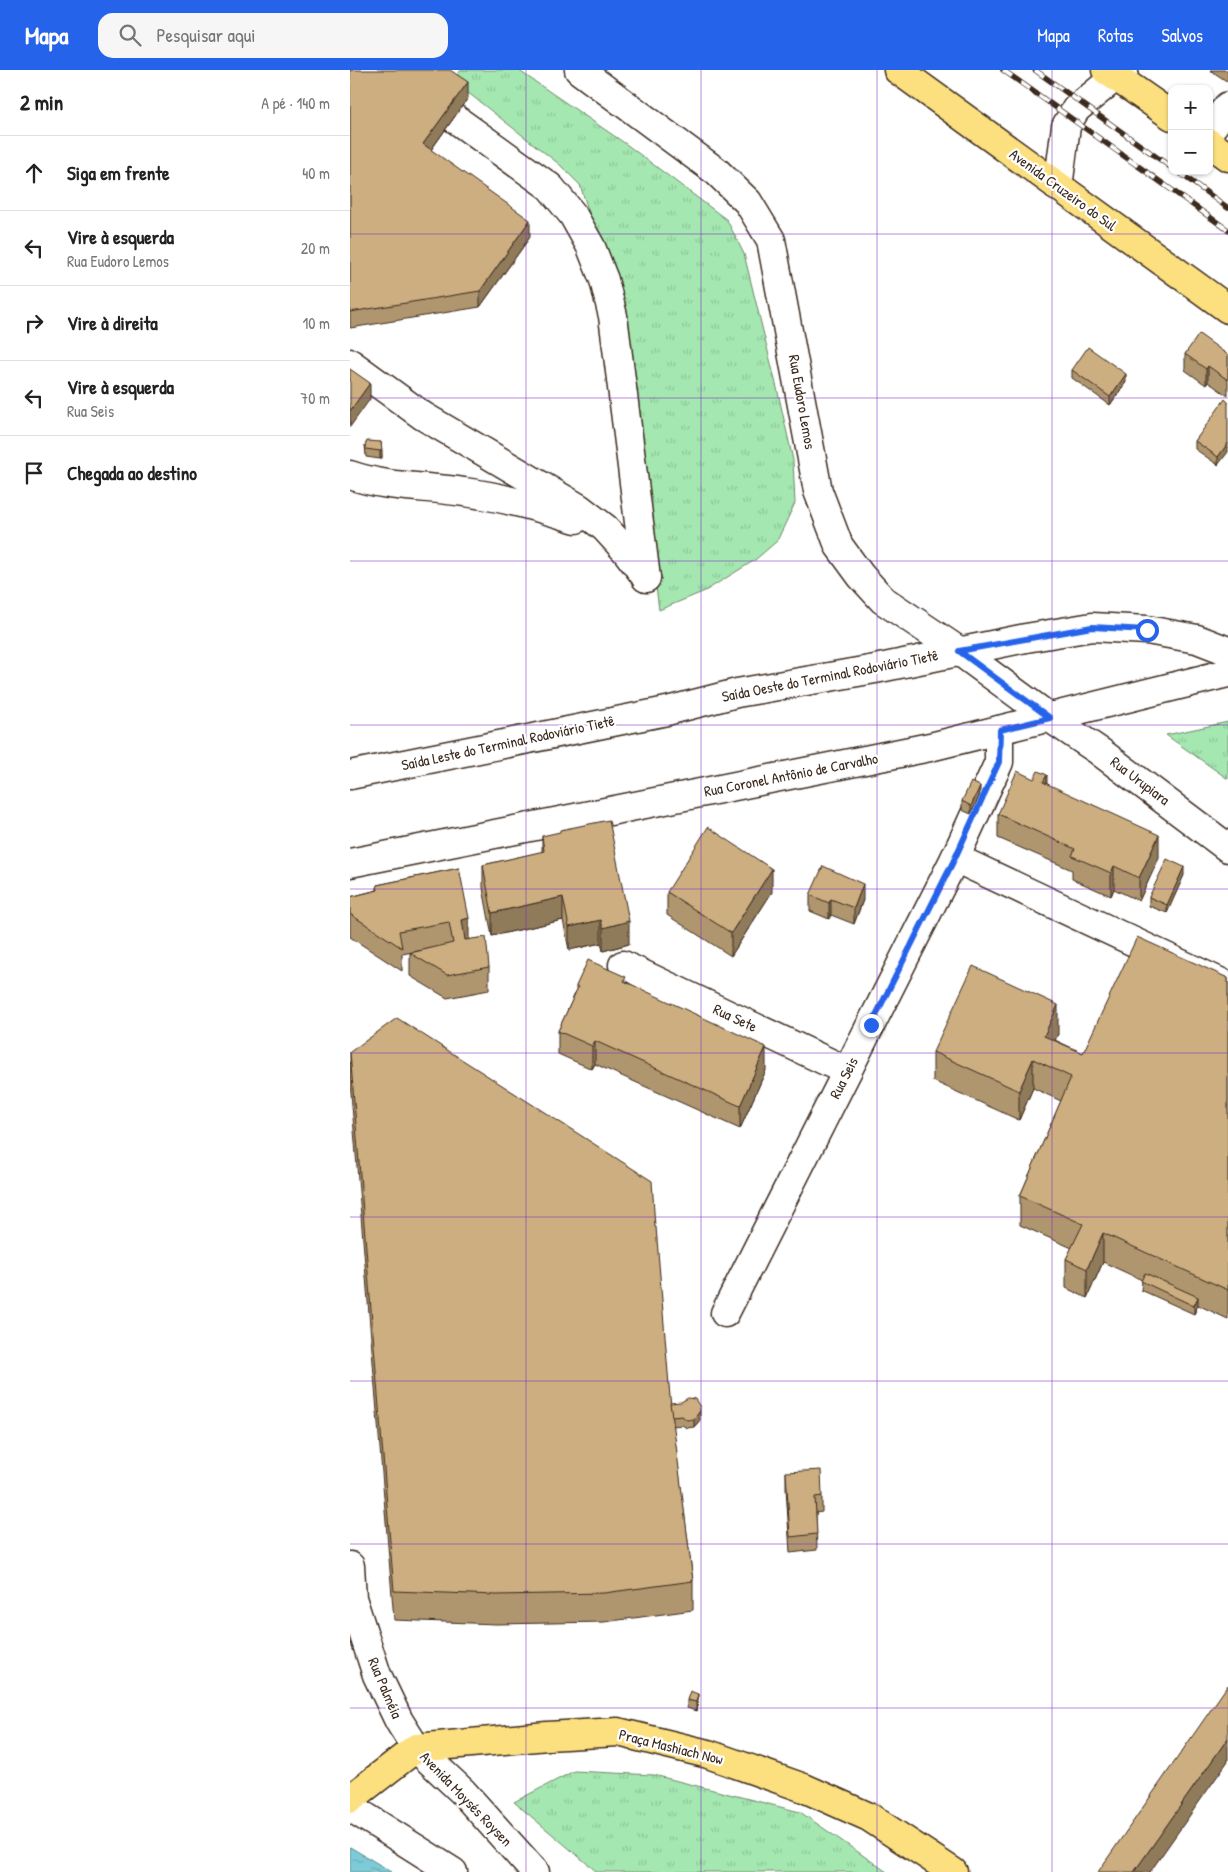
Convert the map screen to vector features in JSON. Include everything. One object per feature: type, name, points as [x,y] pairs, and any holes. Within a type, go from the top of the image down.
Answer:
[{"type":"main road","name":"Avenida Cruzeiro do Sul","points":[[898,70],[1228,309]]},
{"type":"main road","points":[[1115,72],[1168,113]]},
{"type":"main road","points":[[1213,146],[1228,157]]},
{"type":"main road","name":"Praça Mashiach Now","points":[[416,1748],[547,1736],[618,1732],[708,1754],[804,1788],[869,1817],[953,1872]]},
{"type":"main road","points":[[350,1800],[416,1748]]},
{"type":"street","name":"Rua Eudoro Lemos","points":[[579,70],[718,172],[748,202],[771,240],[818,491],[839,546],[861,576],[883,600],[959,651],[1050,718]]},
{"type":"street","points":[[1058,187],[1066,126],[1078,106],[1115,72]]},
{"type":"street","points":[[1210,130],[1228,106]]},
{"type":"street","points":[[350,363],[424,416],[579,508],[605,528],[628,552],[646,578],[613,316],[604,280],[591,247],[573,215],[550,187],[454,118]]},
{"type":"street","points":[[350,475],[397,485],[464,492],[536,506],[605,528]]},
{"type":"street","name":"Saída Oeste do Terminal Rodoviário Tietê","points":[[667,711],[737,694],[1092,627],[1147,630],[1196,639],[1228,651]]},
{"type":"street","name":"Rua Coronel Antônio de Carvalho","points":[[350,863],[921,748],[1228,673]]},
{"type":"street","name":"Saída Leste do Terminal Rodoviário Tietê","points":[[350,775],[667,711]]},
{"type":"street","name":"Rua Urupiara","points":[[1050,718],[1099,750],[1228,848]]},
{"type":"street","name":"Rua Seis","points":[[725,1313],[955,858],[999,762],[1000,730]]},
{"type":"street","points":[[955,858],[1228,986]]},
{"type":"street","name":"Rua Sete","points":[[623,965],[847,1071]]},
{"type":"street","name":"Rua Palméia","points":[[350,1566],[351,1601],[377,1675],[399,1721],[416,1748]]},
{"type":"street","name":"Avenida Moysés Roysen","points":[[416,1748],[463,1792],[535,1872]]},
{"type":"street","points":[[350,1807],[453,1872]]},
{"type":"green space","points":[[461,70],[518,70],[626,144],[727,220],[744,254],[793,460],[795,503],[777,541],[755,560],[705,591],[659,610],[621,311],[580,185],[559,164],[453,81]]},
{"type":"green space","points":[[1228,722],[1228,779],[1166,735]]},
{"type":"green space","points":[[574,1771],[654,1775],[800,1812],[887,1872],[597,1872],[514,1802]]},
{"type":"water","points":[[350,1847],[392,1872],[350,1872]]},
{"type":"building","points":[[350,70],[450,70],[468,82],[423,144],[530,220],[480,291],[350,312]]},
{"type":"building","points":[[1199,334],[1228,355],[1228,380],[1208,366],[1206,369],[1185,354]]},
{"type":"building","points":[[1088,347],[1126,374],[1110,397],[1072,370]]},
{"type":"building","points":[[350,369],[370,383],[350,411]]},
{"type":"building","points":[[1225,399],[1228,402],[1228,443],[1218,457],[1195,441]]},
{"type":"building","points":[[367,441],[381,442],[382,450],[366,449]]},
{"type":"building","points":[[1017,771],[1034,779],[1038,771],[1047,775],[1043,782],[1159,835],[1139,878],[1114,866],[1111,873],[1072,856],[1075,849],[998,814]]},
{"type":"building","points":[[971,782],[980,786],[971,806],[962,801]]},
{"type":"building","points":[[609,820],[629,921],[603,928],[601,920],[569,927],[563,897],[492,913],[483,865],[544,851],[542,836],[560,832],[560,830]]},
{"type":"building","points":[[708,827],[772,869],[731,933],[667,892]]},
{"type":"building","points":[[1167,859],[1184,867],[1167,905],[1149,897]]},
{"type":"building","points":[[823,866],[863,884],[854,908],[831,899],[829,903],[810,895]]},
{"type":"building","points":[[459,868],[469,918],[462,920],[465,940],[486,937],[489,967],[447,975],[410,953],[453,943],[449,922],[399,931],[402,948],[350,914],[350,897],[378,890],[377,885]]},
{"type":"building","points":[[1137,937],[1228,978],[1228,1290],[1103,1233],[1087,1269],[1066,1259],[1083,1224],[1020,1196],[1071,1077],[1033,1059],[1019,1091],[933,1052],[973,966],[1058,1005],[1044,1036],[1083,1053]]},
{"type":"building","points":[[588,960],[626,977],[624,981],[766,1047],[740,1106],[595,1041],[592,1046],[558,1031]]},
{"type":"building","points":[[397,1018],[652,1181],[670,1397],[693,1581],[604,1593],[496,1595],[394,1591],[350,1052]]},
{"type":"building","points":[[1145,1273],[1198,1297],[1194,1306],[1141,1281]]},
{"type":"building","points":[[688,1398],[695,1399],[700,1407],[700,1411],[694,1419],[687,1420],[682,1416],[672,1417],[670,1403],[681,1402]]},
{"type":"building","points":[[821,1470],[822,1496],[815,1497],[817,1534],[790,1537],[786,1472]]},
{"type":"building","points":[[1228,1685],[1228,1738],[1134,1872],[1098,1872]]},
{"type":"building","points":[[690,1691],[698,1694],[696,1702],[687,1700]]},
{"type":"railway","points":[[1003,70],[1228,230]]},
{"type":"railway","points":[[1035,70],[1168,165]]},
{"type":"railway","points":[[1183,175],[1228,208]]},
{"type":"route","points":[[871,1025],[955,858],[999,762],[1000,730],[1050,718],[959,651],[1092,627],[1147,630]]}]
